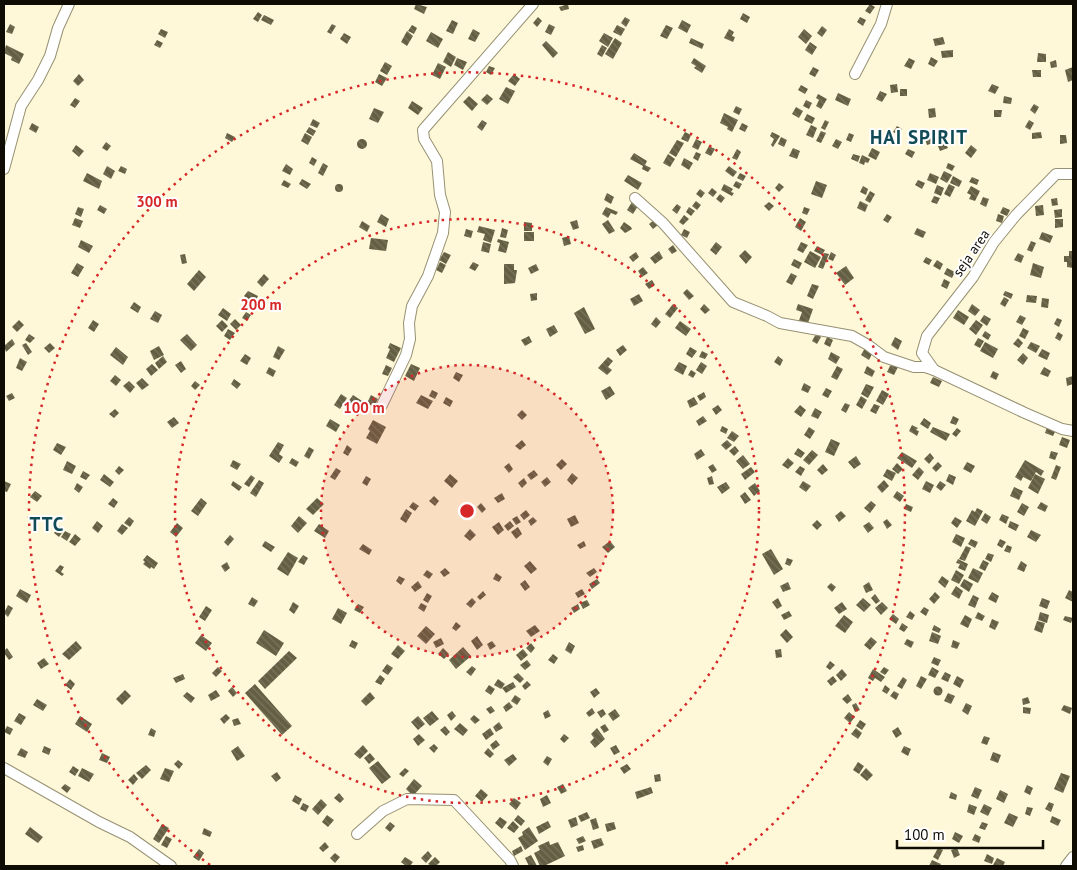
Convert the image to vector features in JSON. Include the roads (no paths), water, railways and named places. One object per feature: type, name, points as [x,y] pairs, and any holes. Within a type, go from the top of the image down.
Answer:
[{"type":"street","points":[[4,169],[21,106],[38,80],[50,56],[58,28],[69,4]]},
{"type":"street","points":[[382,404],[406,354],[410,339],[409,323],[412,306],[428,276],[443,233],[445,212],[440,195],[437,161],[424,139],[423,130],[533,4]]},
{"type":"street","points":[[855,74],[881,24],[887,4]]},
{"type":"street","name":"seja area","points":[[934,370],[922,353],[927,336],[973,277],[994,242],[1016,215],[1056,174],[1073,174]]},
{"type":"street","points":[[635,198],[662,223],[733,302],[780,323],[852,336],[884,357],[914,367],[925,367],[934,370],[1025,413],[1073,432]]},
{"type":"street","points":[[4,768],[99,822],[130,837],[170,866]]},
{"type":"street","points":[[357,834],[383,811],[407,799],[454,800],[510,860],[513,866]]},
{"type":"street","points":[[1066,866],[1073,856]]},
{"type":"district","name":"HAI SPIRIT","points":[[919,137]]},
{"type":"district","name":"TTC","points":[[47,524]]}]
